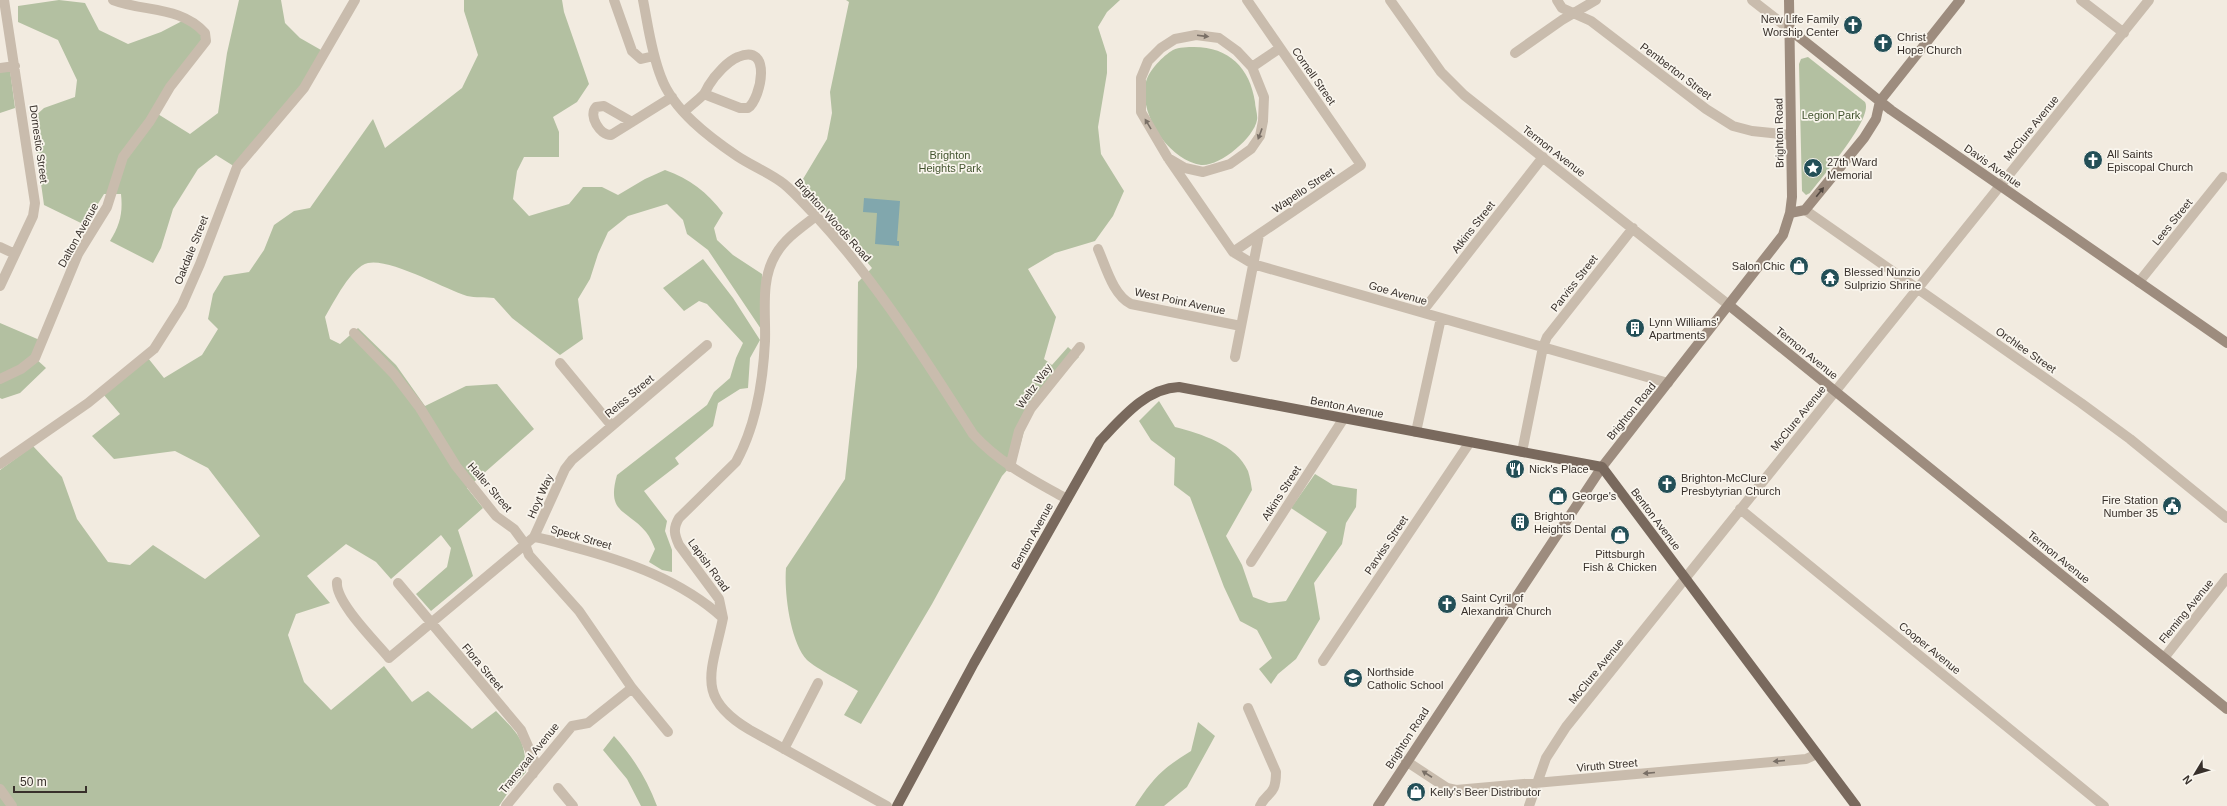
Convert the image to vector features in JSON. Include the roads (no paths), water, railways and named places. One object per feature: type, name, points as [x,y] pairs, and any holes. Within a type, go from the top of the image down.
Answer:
[{"type":"main road","name":"Benton Avenue","points":[[897,806],[967,676],[1100,441],[1144,400],[1162,389],[1179,387],[1602,467],[1856,806]]},
{"type":"street","name":"Dornestic Street","points":[[0,286],[33,216],[35,203],[4,0]]},
{"type":"street","name":"Dalton Avenue","points":[[0,379],[21,369],[35,358],[78,254],[107,207],[123,157],[142,132],[170,87],[206,41],[205,33],[187,18],[158,9],[113,0]]},
{"type":"street","name":"Oakdale Street","points":[[0,464],[88,403],[154,349],[182,304],[200,264],[236,168],[304,88],[355,0]]},
{"type":"street","points":[[614,0],[632,51],[641,59],[654,56]]},
{"type":"street","name":"Brighton Woods Road","points":[[643,0],[654,56],[661,78],[684,112],[737,156],[784,184],[816,216],[858,265],[897,316],[973,434],[987,450],[1010,467],[1067,499]]},
{"type":"street","name":"Termon Avenue","points":[[1390,0],[1441,72],[1464,94],[1730,306],[2227,709]]},
{"type":"street","name":"Pemberton Street","points":[[1557,0],[1562,8],[1591,21],[1706,110],[1733,126],[1752,131],[1791,135]]},
{"type":"street","points":[[1515,53],[1562,20],[1575,14],[1596,0]]},
{"type":"street","name":"Davis Avenue","points":[[1752,0],[1880,101],[2227,343]]},
{"type":"street","name":"Brighton Road","points":[[1378,806],[1406,761],[1602,467],[1730,306],[1776,247],[1783,235],[1790,213],[1791,135],[1789,0]]},
{"type":"street","points":[[1790,213],[1806,210],[1864,138],[1876,119],[1880,101],[1960,0]]},
{"type":"street","points":[[2081,0],[2124,33]]},
{"type":"street","name":"McClure Avenue","points":[[1529,806],[1546,758],[1566,727],[2149,0]]},
{"type":"street","name":"Cornell Street","points":[[1252,2],[1280,48],[1361,165]]},
{"type":"street","points":[[1196,35],[1219,38],[1237,52],[1252,67],[1264,97],[1263,121],[1260,136],[1252,149],[1230,164],[1203,172],[1185,168],[1168,158],[1141,112],[1141,78],[1148,60],[1161,48],[1175,39],[1196,35]]},
{"type":"street","points":[[1252,67],[1280,48]]},
{"type":"street","points":[[684,112],[704,94],[713,79],[734,59],[746,55],[754,57],[760,61],[762,69],[755,99],[748,108],[740,108],[704,94]]},
{"type":"street","points":[[0,68],[15,66]]},
{"type":"street","points":[[632,122],[672,96]]},
{"type":"street","name":"Atkins Street","points":[[1422,312],[1543,157]]},
{"type":"street","name":"Goe Avenue","points":[[1168,158],[1233,252],[1253,264],[1668,383]]},
{"type":"street","name":"Wapello Street","points":[[1233,252],[1361,165]]},
{"type":"street","name":"Lees Street","points":[[2139,282],[2223,177]]},
{"type":"street","name":"Orchlee Street","points":[[1806,210],[2088,407],[2227,518]]},
{"type":"street","name":"Lapish Road","points":[[816,216],[783,244],[770,264],[765,288],[765,343],[760,393],[741,452],[736,462],[679,518],[674,527],[675,536],[679,545],[719,599],[723,618],[711,680],[713,697],[730,718],[887,806]]},
{"type":"street","name":"Parviss Street","points":[[1522,452],[1543,347],[1547,337],[1633,228]]},
{"type":"street","points":[[1235,357],[1259,235]]},
{"type":"street","points":[[0,247],[15,254]]},
{"type":"street","name":"West Point Avenue","points":[[1098,249],[1118,291],[1124,300],[1131,304],[1241,326]]},
{"type":"street","points":[[1416,432],[1440,318]]},
{"type":"street","name":"Haller Street","points":[[354,333],[394,374],[420,408],[456,466],[496,516],[514,529],[525,544],[529,555],[579,611],[632,688],[668,732]]},
{"type":"street","name":"Reiss Street","points":[[568,465],[707,345]]},
{"type":"street","name":"Weltz Way","points":[[1010,467],[1020,431],[1031,408],[1080,347]]},
{"type":"street","points":[[560,363],[612,426]]},
{"type":"street","name":"Atkins Street","points":[[1250,562],[1344,418]]},
{"type":"street","name":"Parviss Street","points":[[1323,661],[1470,442]]},
{"type":"street","name":"Hoyt Way","points":[[534,537],[568,465]]},
{"type":"street","name":"Cooper Avenue","points":[[1740,509],[2104,806]]},
{"type":"street","name":"Speck Street","points":[[337,582],[336,586],[344,603],[389,658],[534,537],[608,556],[680,586],[709,605],[723,618]]},
{"type":"street","name":"Fleming Avenue","points":[[2164,658],[2227,578]]},
{"type":"street","name":"Flora Street","points":[[398,583],[521,730],[534,760],[533,774]]},
{"type":"street","points":[[784,749],[818,684]]},
{"type":"street","name":"Transvaal Avenue","points":[[506,806],[572,726],[588,723],[632,688]]},
{"type":"street","points":[[1248,708],[1276,772],[1276,783],[1272,794],[1259,806]]},
{"type":"street","name":"Viruth Street","points":[[1406,761],[1452,790],[1536,784],[1806,759],[1817,754]]},
{"type":"street","points":[[558,788],[573,806]]},
{"type":"street","points":[[0,789],[12,806]]},
{"type":"water","points":[[864,198],[900,201],[897,241],[899,241],[899,246],[875,244],[877,213],[863,212]]},
{"type":"place","name":"New Life Family Worship Center","points":[[1853,25]]},
{"type":"place","name":"Christ Hope Church","points":[[1883,43]]},
{"type":"place","name":"All Saints Episcopal Church","points":[[2093,160]]},
{"type":"place","name":"27th Ward Memorial","points":[[1813,168]]},
{"type":"place","name":"Salon Chic","points":[[1799,266]]},
{"type":"place","name":"Blessed Nunzio Sulprizio Shrine","points":[[1830,278]]},
{"type":"place","name":"Lynn Williams' Apartments","points":[[1635,328]]},
{"type":"place","name":"Nick's Place","points":[[1515,469]]},
{"type":"place","name":"Brighton-McClure Presbytyrian Church","points":[[1667,484]]},
{"type":"place","name":"George's","points":[[1558,496]]},
{"type":"place","name":"Fire Station Number 35","points":[[2172,506]]},
{"type":"place","name":"Brighton Heights Dental","points":[[1520,522]]},
{"type":"place","name":"Pittsburgh Fish & Chicken","points":[[1620,535]]},
{"type":"place","name":"Saint Cyril of Alexandria Church","points":[[1447,604]]},
{"type":"place","name":"Northside Catholic School","points":[[1353,678]]},
{"type":"place","name":"Kelly's Beer Distributor","points":[[1416,792]]},
{"type":"park label","name":"Legion Park","points":[[1831,115]]},
{"type":"park label","name":"Brighton Heights Park","points":[[950,161]]}]
